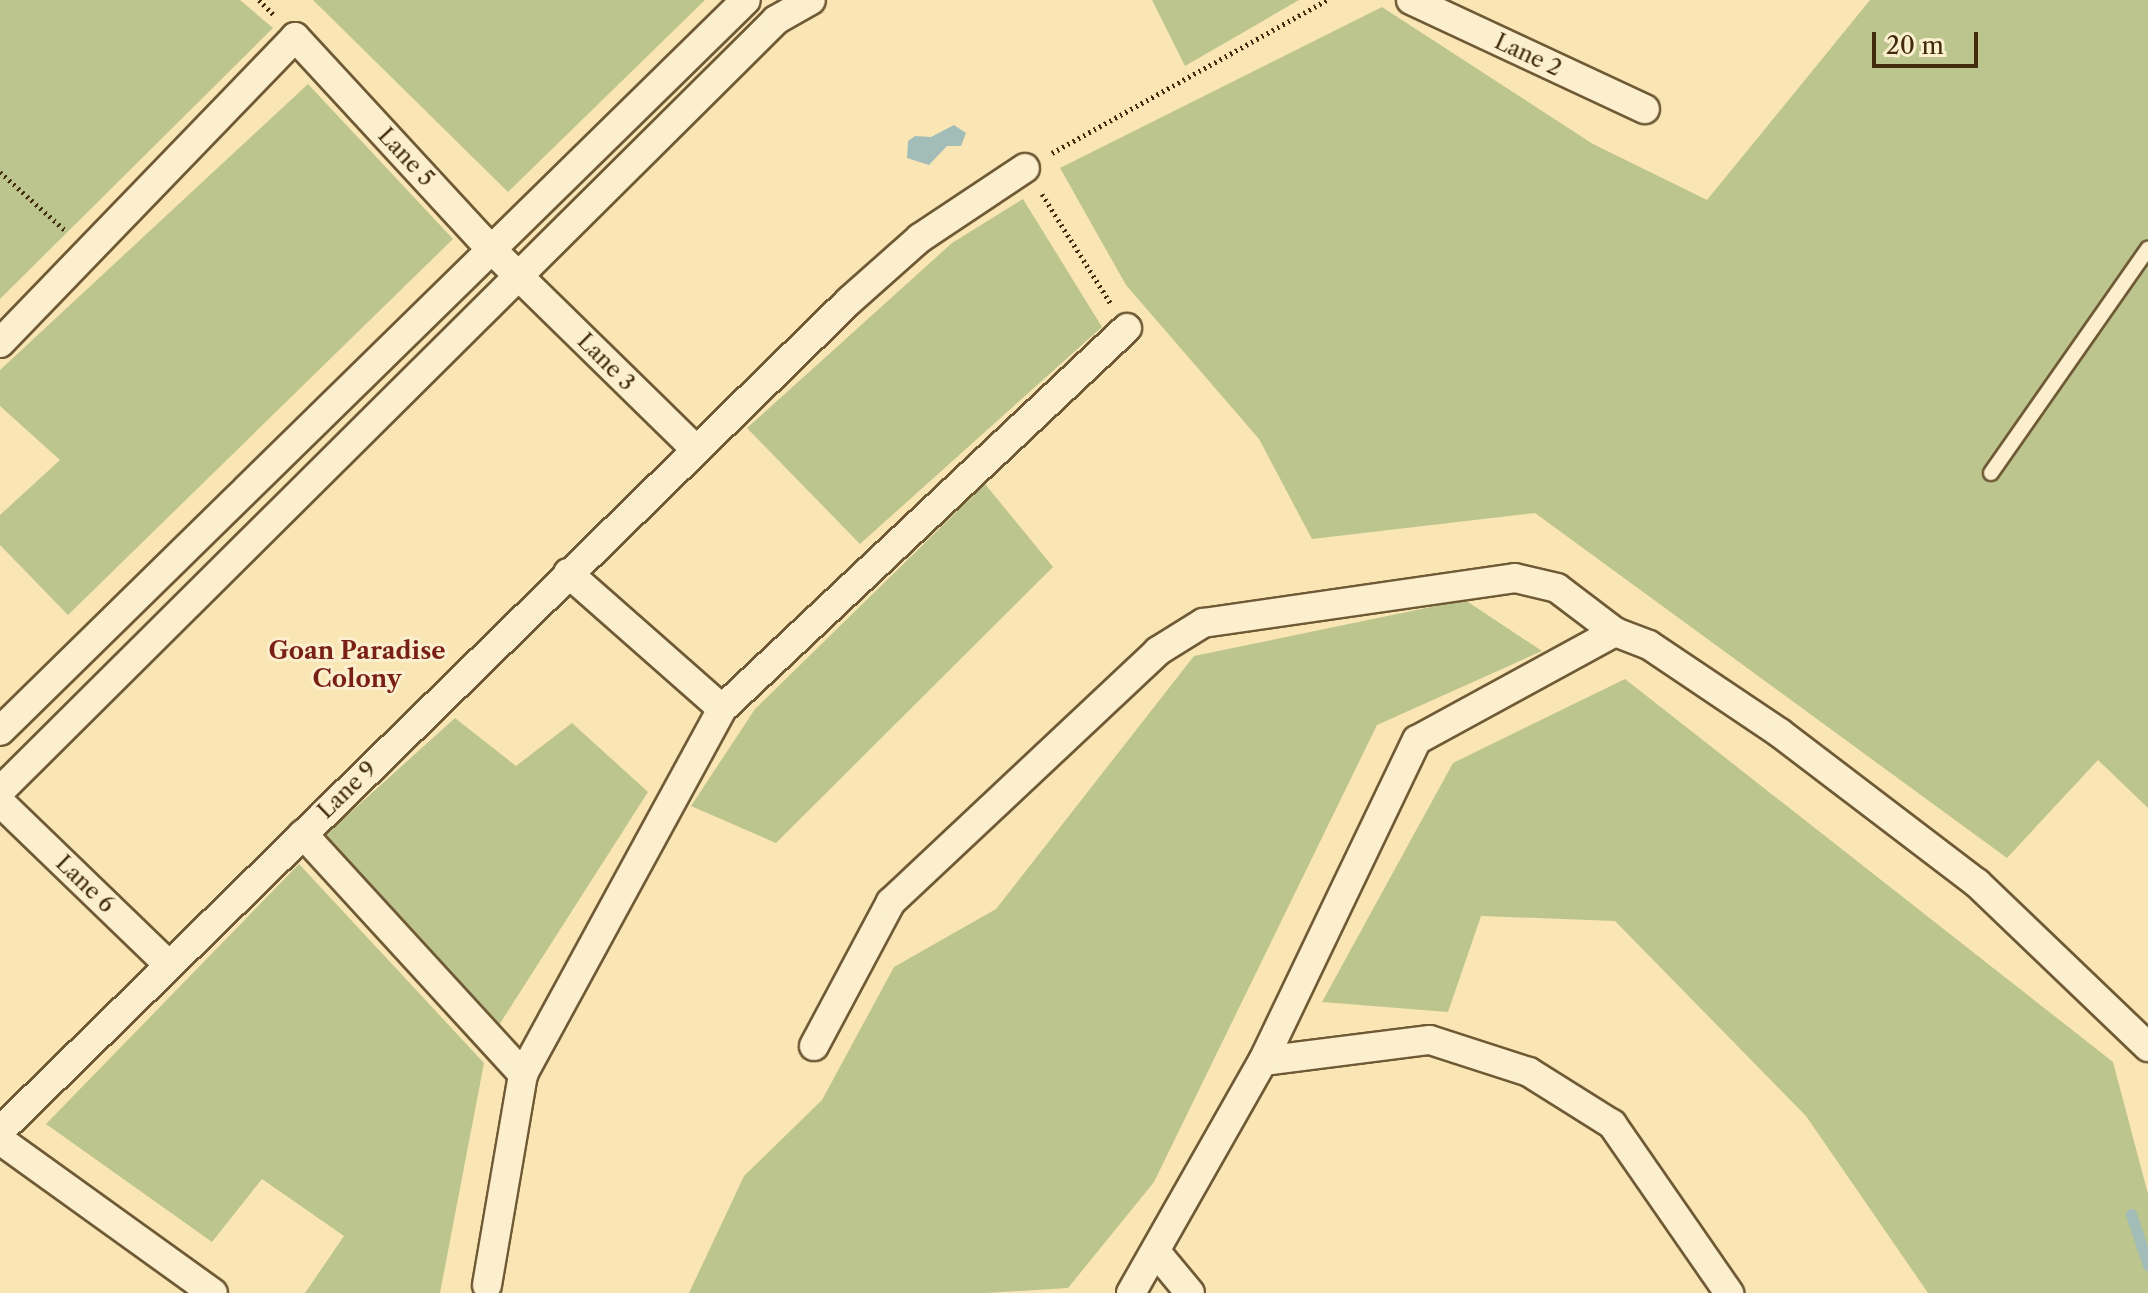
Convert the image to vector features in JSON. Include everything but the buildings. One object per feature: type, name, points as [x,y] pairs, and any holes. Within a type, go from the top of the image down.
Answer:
[{"type":"street","points":[[0,731],[489,247],[746,0]]},
{"type":"street","points":[[0,791],[776,20],[811,0]]},
{"type":"street","name":"Lane 2","points":[[1411,0],[1645,109]]},
{"type":"street","name":"Lane 5","points":[[88,250],[295,37],[518,275]]},
{"type":"street","name":"Lane 9","points":[[0,1131],[695,449],[920,238],[1025,168]]},
{"type":"street","points":[[0,343],[88,250]]},
{"type":"street","name":"Lane 3","points":[[518,275],[695,449]]},
{"type":"street","points":[[487,1285],[523,1074],[722,709],[1127,328]]},
{"type":"street","points":[[568,573],[722,709]]},
{"type":"street","points":[[814,1046],[891,902],[1158,651],[1203,623],[1515,578],[1557,588],[1615,632],[1649,645],[1780,733],[1977,883],[2148,1047]]},
{"type":"street","points":[[1131,1293],[1263,1061],[1417,740],[1615,632]]},
{"type":"street","name":"Lane 6","points":[[0,802],[169,965]]},
{"type":"street","points":[[303,834],[523,1074]]},
{"type":"street","points":[[1263,1061],[1430,1040],[1529,1072],[1612,1124],[1729,1293]]},
{"type":"street","points":[[0,1140],[213,1293]]},
{"type":"street","points":[[1156,1252],[1190,1293]]},
{"type":"lane","points":[[1991,473],[2148,249]]},
{"type":"path","points":[[1127,328],[1025,168],[1327,0]]},
{"type":"path","points":[[0,172],[88,250]]},
{"type":"green space","points":[[0,0],[240,0],[273,28],[0,299]]},
{"type":"green space","points":[[313,0],[705,0],[508,192]]},
{"type":"green space","points":[[1152,0],[1299,0],[1185,66]]},
{"type":"green space","points":[[1870,0],[2148,0],[2148,808],[2098,760],[2007,858],[1535,513],[1312,539],[1259,439],[1126,285],[1060,168],[1382,7],[1593,144],[1707,200]]},
{"type":"green space","points":[[308,84],[453,239],[68,615],[0,545],[0,515],[60,460],[0,406],[0,370]]},
{"type":"green space","points":[[1023,199],[1102,327],[860,544],[747,428],[952,243]]},
{"type":"green space","points":[[985,484],[1053,567],[776,843],[691,806],[755,709]]},
{"type":"green space","points":[[1465,600],[1542,651],[1377,725],[1154,1182],[1068,1288],[987,1293],[689,1293],[744,1176],[822,1100],[894,967],[996,909],[1194,656]]},
{"type":"green space","points":[[1625,679],[2113,1062],[2148,1194],[2148,1293],[1928,1293],[1806,1116],[1615,921],[1481,916],[1448,1012],[1322,1002],[1453,763]]},
{"type":"green space","points":[[455,718],[516,766],[572,723],[648,792],[499,1025],[323,837]]},
{"type":"green space","points":[[299,864],[484,1063],[440,1293],[305,1293],[344,1236],[262,1179],[212,1242],[46,1124]]},
{"type":"water","points":[[954,125],[966,133],[961,146],[947,146],[929,165],[907,158],[908,141],[915,136],[931,137]]},
{"type":"waterway","points":[[2131,1214],[2148,1265]]},
{"type":"district","name":"Goan Paradise Colony","points":[[357,665]]}]
